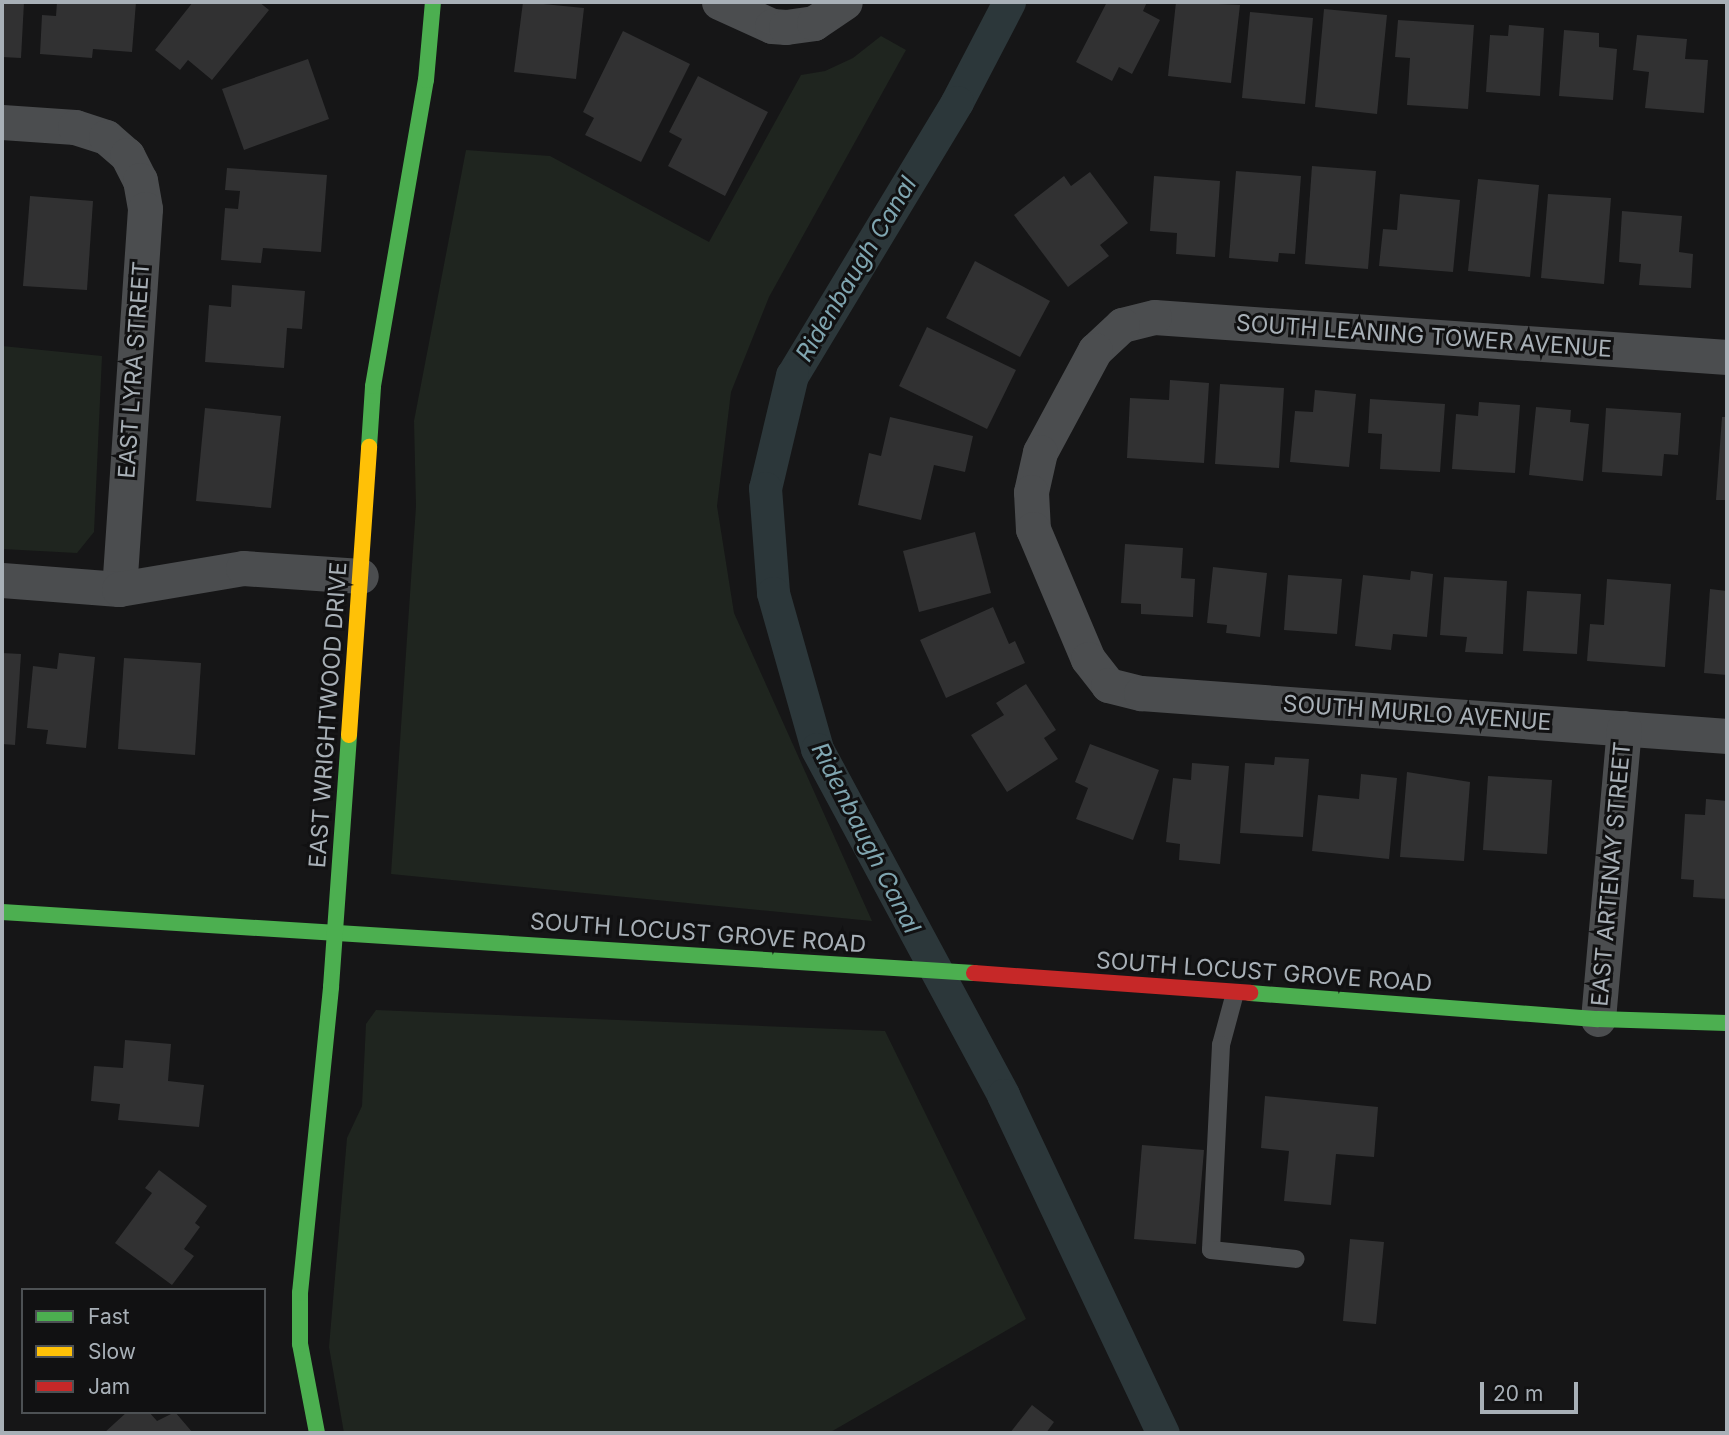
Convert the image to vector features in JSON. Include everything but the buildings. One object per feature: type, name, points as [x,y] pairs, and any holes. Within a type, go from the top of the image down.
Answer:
[{"type":"main road","name":"EAST WRIGHTWOOD DRIVE","points":[[317,1433],[300,1345],[300,1293],[319,1134],[373,386],[426,80],[433,2]]},
{"type":"main road","name":"SOUTH LOCUST GROVE ROAD","points":[[2,912],[635,954],[911,968],[1598,1019],[1727,1023]]},
{"type":"street","points":[[719,2],[772,26],[814,23],[845,2]]},
{"type":"street","name":"EAST LYRA STREET","points":[[2,122],[75,127],[106,137],[127,155],[140,180],[145,209],[119,589]]},
{"type":"street","name":"SOUTH LEANING TOWER AVENUE","points":[[1108,685],[1088,659],[1033,529],[1031,492],[1040,452],[1095,350],[1122,325],[1154,317],[1727,357]]},
{"type":"street","points":[[2,580],[119,589],[243,568],[361,576]]},
{"type":"street","name":"SOUTH MURLO AVENUE","points":[[1108,685],[1141,693],[1727,736]]},
{"type":"street","name":"EAST ARTENAY STREET","points":[[1598,1019],[1624,728]]},
{"type":"lane","points":[[1235,993],[1221,1045],[1212,1250],[1296,1259]]},
{"type":"shaded area","points":[[881,36],[906,50],[769,297],[731,392],[717,506],[734,613],[872,921],[391,874],[416,506],[414,421],[466,150],[550,156],[709,242],[801,75],[825,71],[853,58]]},
{"type":"shaded area","points":[[2,346],[102,356],[94,532],[77,553],[2,549]]},
{"type":"shaded area","points":[[376,1010],[885,1031],[1026,1319],[829,1433],[344,1433],[329,1347],[347,1138],[362,1106],[366,1024]]},
{"type":"waterway","name":"Ridenbaugh Canal","points":[[1009,2],[957,102],[792,375],[765,488],[773,593],[817,749],[1003,1095],[1163,1433]]},
{"type":"traffic: fast","points":[[369,447],[373,386],[426,80],[433,2]]},
{"type":"traffic: fast","points":[[317,1433],[300,1344],[300,1293],[331,987],[349,735]]},
{"type":"traffic: fast","points":[[2,912],[974,973]]},
{"type":"traffic: fast","points":[[1250,993],[1598,1019],[1727,1023]]},
{"type":"traffic: slow","points":[[349,735],[369,447]]},
{"type":"traffic: jam","points":[[974,973],[1250,993]]}]
